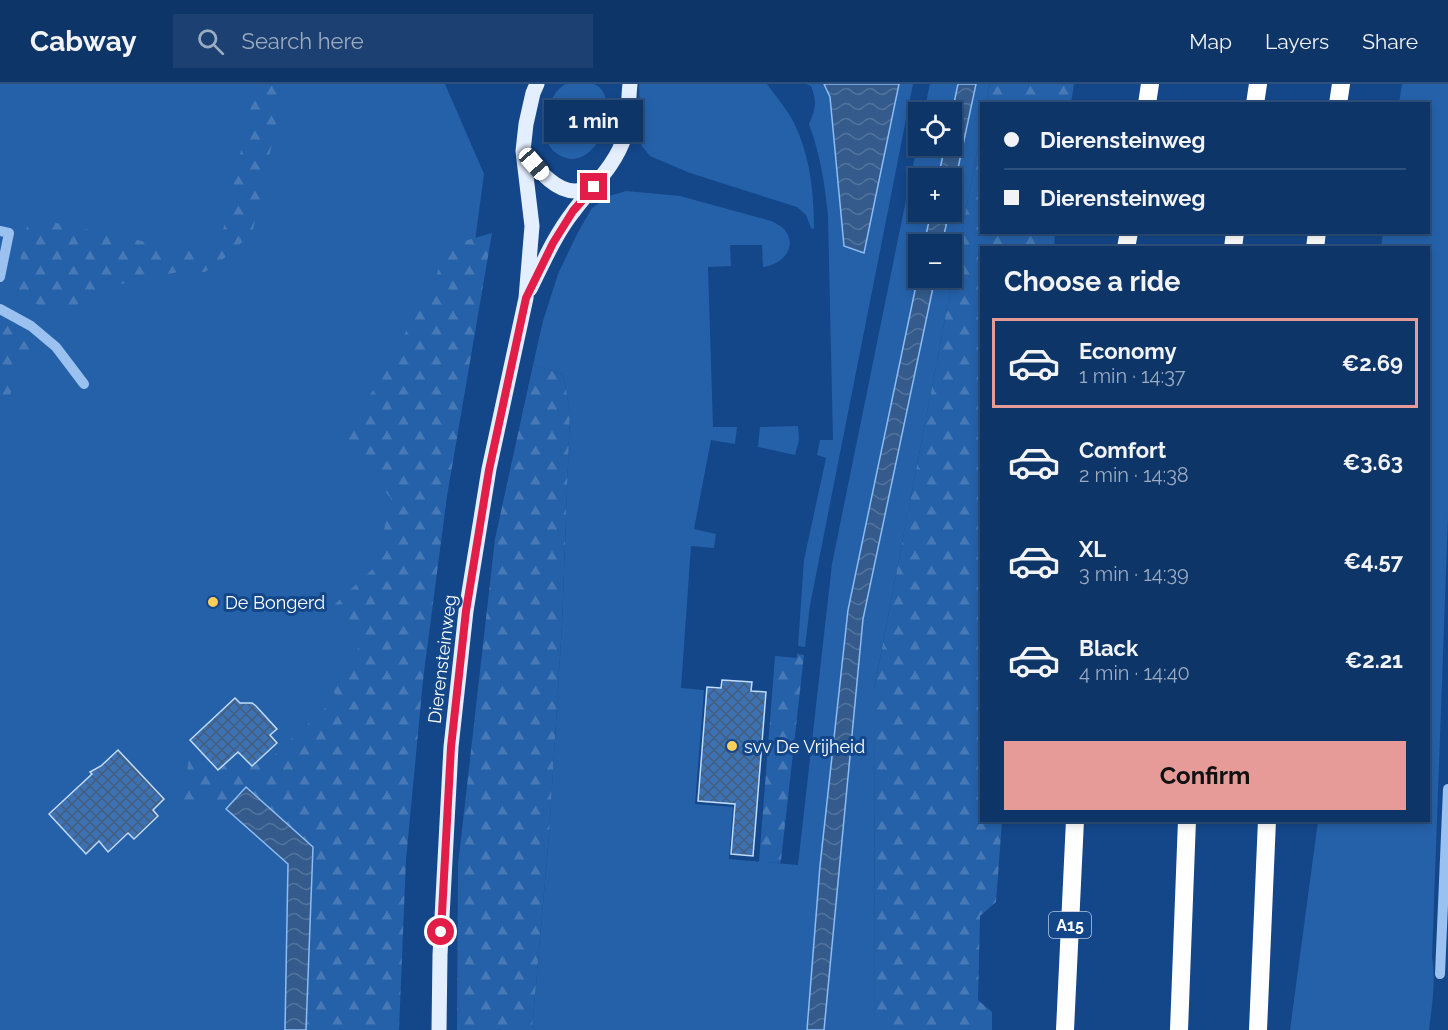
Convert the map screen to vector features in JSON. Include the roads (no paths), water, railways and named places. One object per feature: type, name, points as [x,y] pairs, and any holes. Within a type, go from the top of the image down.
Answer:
[{"type":"highway","points":[[1147,102],[1150,84]]},
{"type":"highway","points":[[1255,102],[1258,84]]},
{"type":"highway","points":[[1338,102],[1341,84]]},
{"type":"highway","name":"A15","points":[[1065,1030],[1075,822]]},
{"type":"highway","points":[[1179,1030],[1187,822]]},
{"type":"highway","points":[[1258,1030],[1267,822]]},
{"type":"main road","name":"Dierensteinweg","points":[[439,1030],[440,955],[451,747],[466,611],[489,470],[526,298],[532,226],[523,151],[526,124],[537,84]]},
{"type":"main road","name":"Dierensteinweg","points":[[526,298],[553,243],[573,211],[611,164],[625,135],[629,112],[628,85]]},
{"type":"main road","points":[[523,151],[545,176],[558,186],[576,191],[594,187]]},
{"type":"street","points":[[0,231],[9,234],[0,277]]},
{"type":"street","points":[[0,309],[31,326],[57,347],[84,384]]},
{"type":"street","points":[[1440,974],[1448,789]]},
{"type":"water","points":[[824,84],[899,84],[864,253],[844,246],[830,97]]},
{"type":"water","points":[[958,84],[976,84],[962,150],[962,102],[954,102]]},
{"type":"water","points":[[943,156],[961,156],[958,168],[940,168]]},
{"type":"water","points":[[929,222],[947,222],[944,234],[926,234]]},
{"type":"water","points":[[915,288],[933,288],[863,619],[824,1030],[807,1030],[820,866],[848,610]]},
{"type":"water","points":[[246,787],[313,847],[306,1030],[285,1030],[288,864],[226,809]]},
{"type":"place","name":"De Bongerd","points":[[213,602]]},
{"type":"place","name":"svv De Vrijheid","points":[[732,746]]}]
